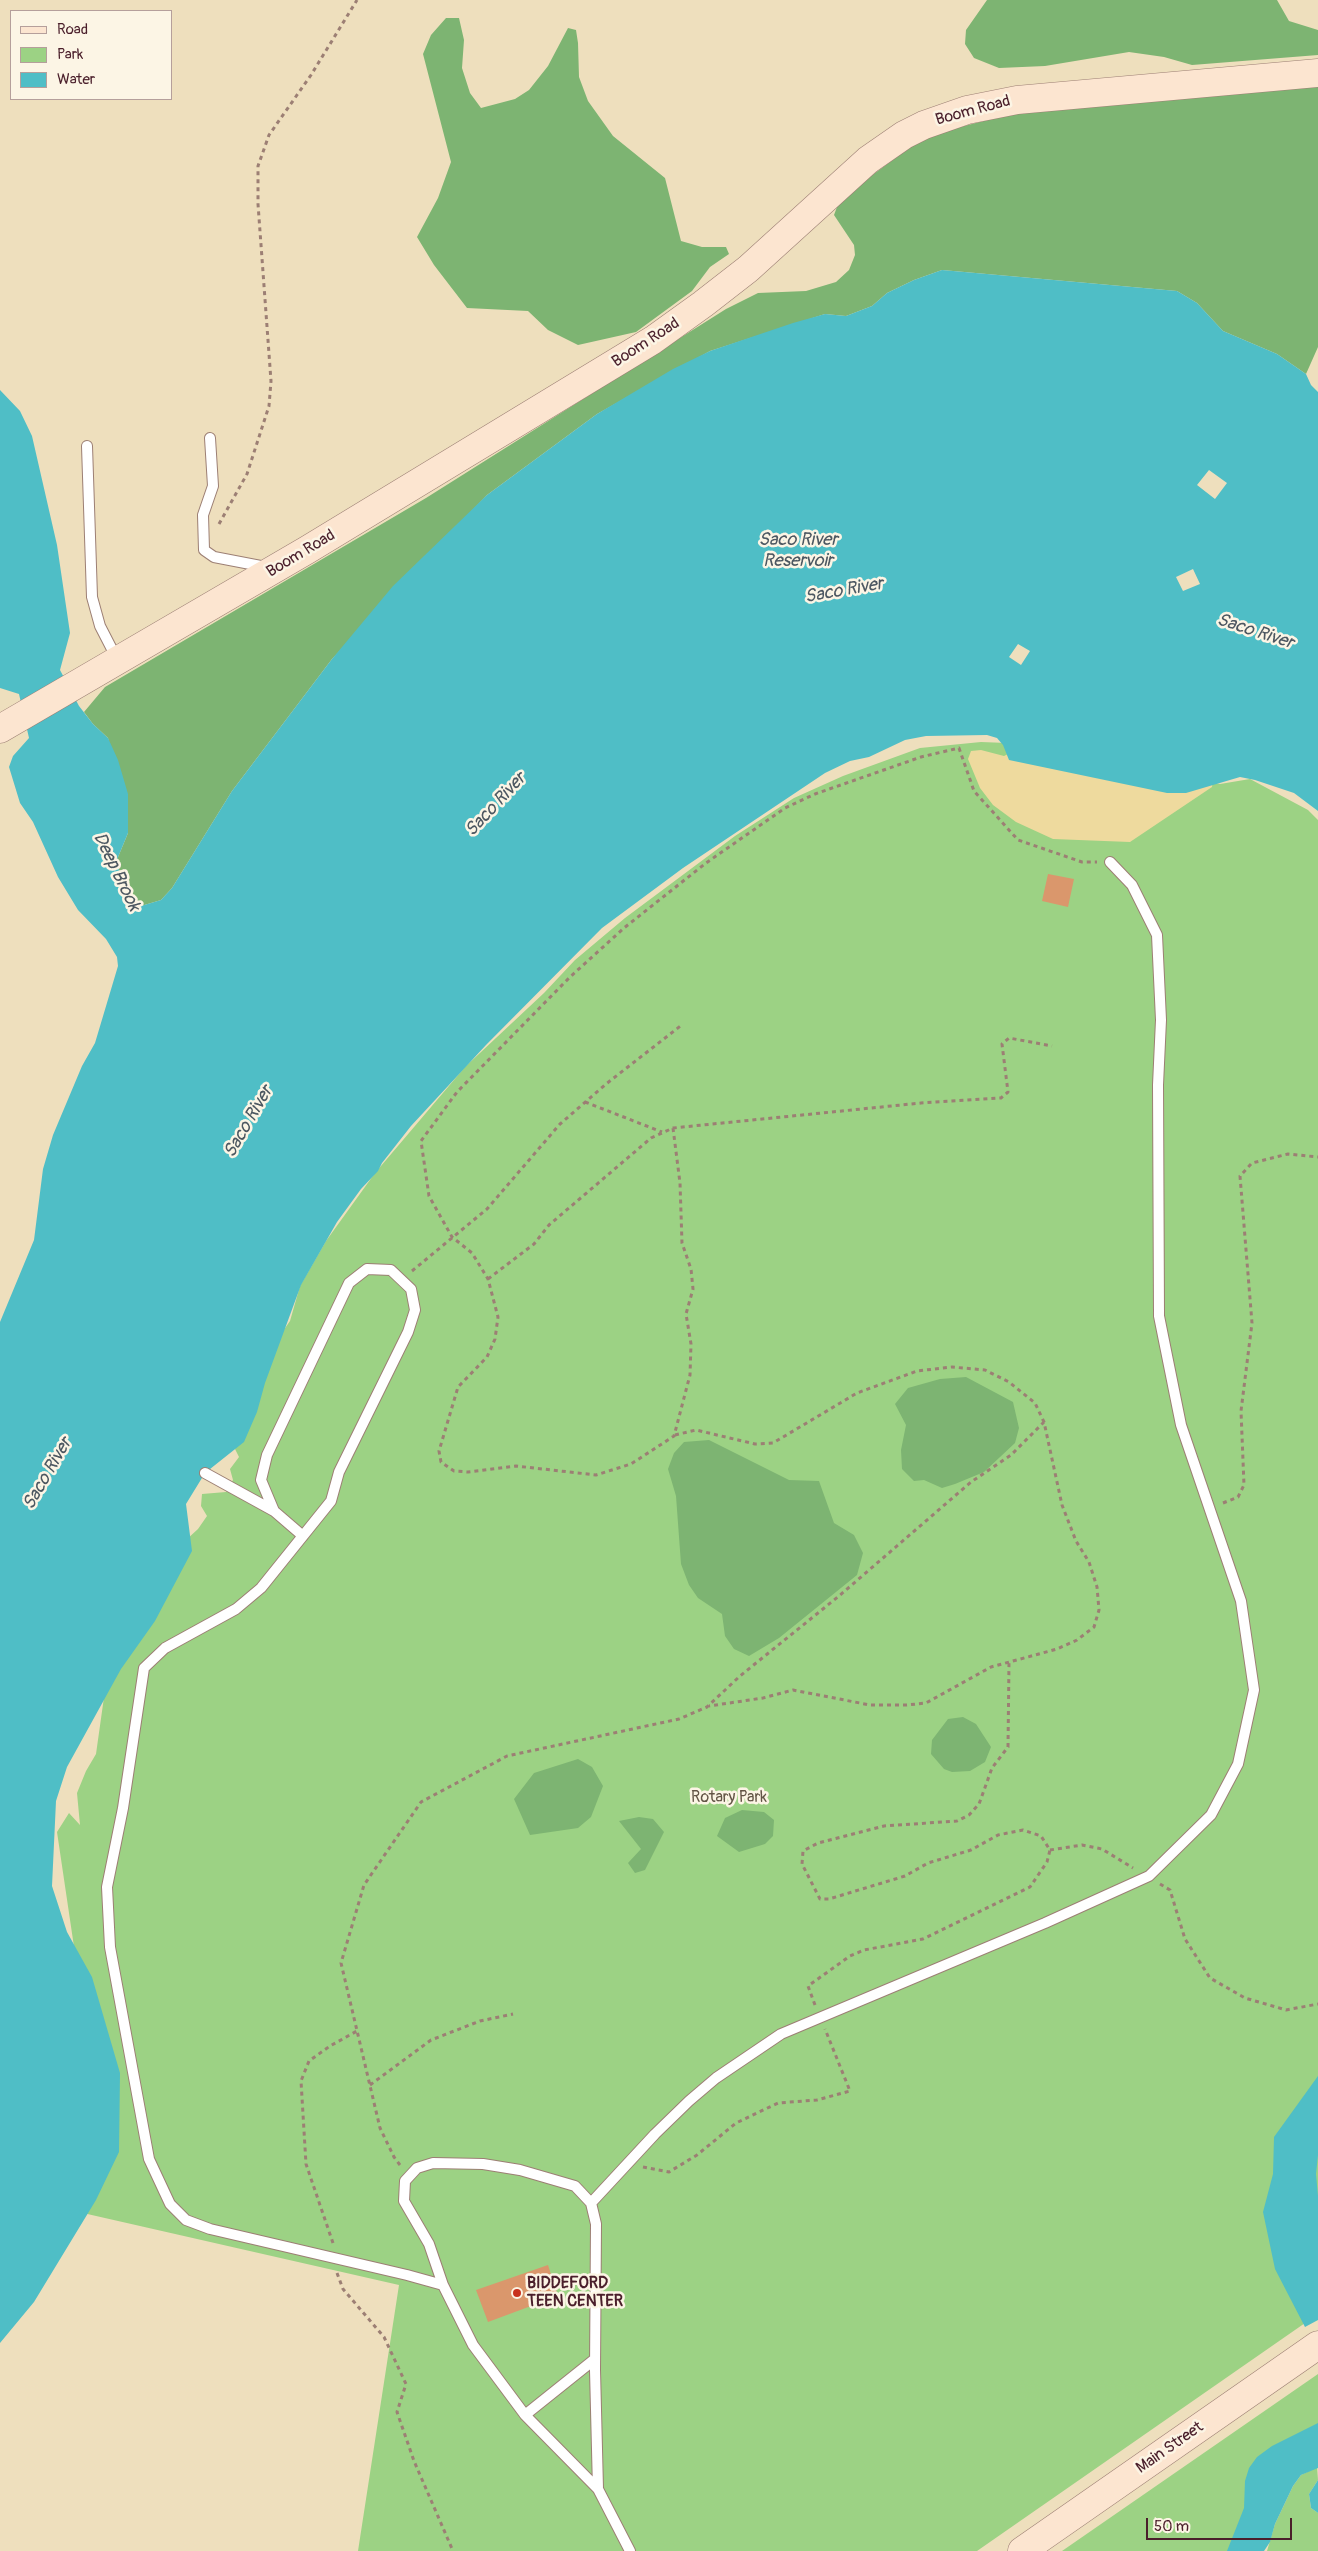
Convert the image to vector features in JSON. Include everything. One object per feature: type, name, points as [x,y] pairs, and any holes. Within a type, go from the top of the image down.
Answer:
[{"type":"street","name":"Boom Road","points":[[0,729],[275,569],[668,330],[748,269],[868,160],[904,135],[924,125],[967,110],[1017,100],[1318,73]]},
{"type":"street","name":"Main Street","points":[[1022,2551],[1318,2344]]},
{"type":"lane","points":[[210,438],[213,486],[204,515],[204,550],[214,557],[275,569]]},
{"type":"lane","points":[[87,446],[92,597],[113,663]]},
{"type":"lane","points":[[591,2203],[655,2134],[716,2078],[781,2034],[1045,1923],[1149,1876],[1211,1815],[1238,1764],[1254,1690],[1241,1601],[1181,1424],[1160,1316],[1158,1085],[1161,1020],[1157,935],[1132,885],[1110,862]]},
{"type":"lane","points":[[274,1511],[261,1480],[267,1455],[349,1284],[367,1269],[391,1270],[411,1289],[415,1310],[408,1332],[339,1472],[331,1501],[261,1588],[236,1609],[165,1648],[144,1668],[123,1808],[107,1887],[110,1947],[149,2159],[170,2204],[186,2220],[210,2229],[443,2285]]},
{"type":"lane","points":[[205,1473],[274,1511],[303,1536]]},
{"type":"lane","points":[[598,2489],[595,2359],[596,2224],[591,2203],[575,2186],[520,2170],[484,2164],[432,2163],[418,2168],[405,2181],[404,2201],[429,2244],[443,2285],[473,2345],[525,2415],[598,2489],[630,2551]]},
{"type":"lane","points":[[525,2415],[595,2359]]},
{"type":"path","points":[[204,550],[247,474],[269,406],[271,381],[258,204],[258,166],[269,135],[311,75],[357,0]]},
{"type":"path","points":[[411,2175],[391,2153],[380,2128],[341,1963],[364,1885],[421,1802],[507,1756],[679,1719],[707,1707],[763,1698],[794,1690],[870,1705],[907,1706],[926,1703],[991,1667],[1058,1649],[1077,1640],[1094,1627],[1100,1610],[1089,1562],[1076,1541],[1062,1505],[1044,1422],[1035,1403],[1009,1382],[984,1370],[952,1367],[917,1371],[857,1393],[773,1443],[755,1444],[696,1430],[674,1436],[630,1464],[596,1475],[516,1466],[468,1472],[454,1471],[441,1462],[438,1451],[458,1387],[487,1358],[495,1339],[498,1317],[488,1279],[472,1253],[452,1237],[429,1196],[422,1141],[457,1092],[570,977],[624,928],[706,862],[785,808],[815,794],[921,757],[959,748],[974,791],[1018,840],[1082,862],[1110,862]]},
{"type":"path","points":[[402,1281],[487,1209],[560,1124],[683,1024]]},
{"type":"path","points":[[488,1279],[534,1244],[549,1225],[599,1181],[651,1138],[662,1132],[673,1128],[921,1103],[1001,1098],[1008,1092],[1002,1044],[1008,1038],[1052,1046]]},
{"type":"path","points":[[585,1102],[662,1132]]},
{"type":"path","points":[[673,1128],[680,1183],[682,1243],[691,1269],[693,1289],[686,1314],[690,1344],[690,1375],[674,1436]]},
{"type":"path","points":[[1210,1508],[1238,1497],[1244,1485],[1241,1411],[1252,1323],[1240,1176],[1252,1163],[1288,1154],[1318,1157]]},
{"type":"path","points":[[707,1707],[740,1676],[838,1596],[971,1482],[1011,1455],[1044,1422]]},
{"type":"path","points":[[630,2161],[650,2170],[669,2172],[697,2155],[736,2123],[778,2103],[817,2100],[850,2091],[808,1986],[850,1956],[864,1950],[923,1939],[1030,1887],[1047,1862],[1050,1850],[1041,1836],[1023,1830],[998,1835],[971,1850],[928,1862],[905,1876],[829,1899],[820,1899],[802,1864],[803,1851],[818,1843],[884,1826],[956,1821],[970,1815],[979,1804],[992,1768],[1008,1747],[1009,1662]]},
{"type":"path","points":[[1050,1850],[1082,1845],[1102,1849],[1170,1890],[1185,1939],[1210,1978],[1246,1998],[1286,2010],[1318,2004]]},
{"type":"path","points":[[370,2086],[431,2040],[480,2021],[513,2014]]},
{"type":"path","points":[[356,2031],[330,2046],[309,2062],[301,2081],[306,2164],[324,2211],[337,2258],[336,2269],[343,2288],[384,2337],[406,2384],[397,2412],[414,2461],[453,2551]]},
{"type":"green space","points":[[987,0],[1277,0],[1289,21],[1318,30],[1318,55],[1192,65],[1164,57],[1129,52],[1045,66],[999,68],[974,58],[965,44],[966,30]]},
{"type":"green space","points":[[446,18],[459,18],[464,40],[462,68],[470,93],[481,108],[515,99],[529,90],[548,66],[568,28],[576,30],[579,77],[588,101],[613,136],[665,178],[681,241],[702,247],[726,247],[729,254],[710,267],[692,291],[636,332],[578,345],[548,330],[528,311],[467,308],[434,265],[417,237],[438,198],[451,162],[423,54],[431,35]]},
{"type":"green space","points":[[1318,79],[1318,347],[1306,374],[1277,354],[1223,331],[1197,303],[1177,291],[942,270],[914,280],[887,293],[872,306],[846,316],[825,314],[710,351],[597,414],[487,495],[332,659],[232,791],[172,888],[161,900],[141,906],[131,902],[116,862],[128,833],[108,738],[93,724],[84,712],[105,687],[426,498],[726,309],[758,293],[806,291],[836,282],[849,270],[855,255],[854,245],[834,215],[840,199],[925,136],[1011,114]]},
{"type":"green space","name":"Rotary Park","points":[[981,742],[1033,744],[1220,784],[1250,779],[1308,810],[1318,820],[1318,2314],[977,2551],[358,2551],[399,2285],[61,2208],[77,1967],[57,1832],[69,1813],[80,1825],[77,1793],[86,1771],[96,1754],[106,1683],[186,1540],[198,1529],[207,1516],[201,1506],[202,1494],[226,1492],[233,1480],[230,1469],[239,1457],[235,1449],[256,1370],[290,1321],[300,1286],[326,1241],[375,1173],[465,1067],[544,993],[575,960],[625,918],[735,836],[794,798],[843,776],[920,748]]},
{"type":"green space","points":[[966,1377],[1013,1402],[1019,1428],[1015,1443],[984,1472],[955,1484],[942,1488],[924,1480],[914,1481],[902,1469],[901,1450],[906,1425],[895,1404],[908,1388],[940,1379]]},
{"type":"green space","points":[[709,1440],[789,1480],[819,1481],[834,1523],[854,1535],[863,1553],[857,1575],[779,1638],[749,1656],[734,1649],[725,1636],[722,1614],[698,1598],[689,1585],[681,1564],[676,1496],[668,1469],[674,1453],[684,1442]]},
{"type":"green space","points":[[963,1717],[976,1724],[991,1747],[985,1762],[970,1771],[952,1772],[944,1769],[931,1754],[932,1740],[948,1719]]},
{"type":"green space","points":[[578,1759],[592,1767],[603,1786],[591,1817],[578,1828],[530,1835],[514,1799],[534,1773]]},
{"type":"green space","points":[[742,1810],[764,1812],[774,1820],[773,1836],[765,1844],[739,1852],[717,1836],[725,1818]]},
{"type":"green space","points":[[639,1817],[653,1819],[664,1832],[645,1870],[635,1873],[628,1863],[641,1849],[619,1821]]},
{"type":"green space","points":[[1318,2374],[1318,2451],[1240,2551],[1062,2551]]},
{"type":"green space","points":[[1317,2467],[1318,2480],[1309,2494],[1311,2508],[1318,2513],[1318,2551],[1267,2551],[1275,2524],[1293,2486],[1301,2475]]},
{"type":"sand","points":[[981,750],[1004,756],[1010,753],[1213,780],[1212,787],[1130,842],[1053,839],[1016,822],[993,805],[980,788],[968,759],[971,751]]},
{"type":"water","name":"Saco River Reservoir","points":[[942,270],[1177,291],[1197,303],[1223,331],[1277,354],[1306,374],[1311,385],[1318,392],[1318,811],[1294,793],[1240,777],[1186,793],[1167,793],[1009,760],[1003,745],[997,738],[987,735],[926,736],[905,740],[869,757],[850,761],[825,773],[683,868],[602,928],[486,1045],[411,1126],[337,1222],[301,1285],[265,1383],[257,1412],[244,1442],[205,1473],[186,1504],[192,1551],[155,1621],[121,1669],[67,1767],[56,1801],[52,1886],[67,1932],[92,1977],[120,2073],[119,2152],[96,2200],[34,2302],[0,2343],[0,1322],[34,1240],[43,1169],[53,1135],[82,1066],[95,1043],[118,966],[117,957],[106,939],[78,910],[58,877],[33,822],[20,803],[9,767],[13,756],[29,738],[19,694],[0,688],[0,390],[20,411],[32,436],[57,545],[70,633],[60,670],[79,706],[93,724],[108,738],[118,760],[128,794],[128,833],[116,862],[131,901],[141,906],[161,900],[172,888],[232,791],[332,659],[393,586],[487,495],[597,414],[673,369],[710,351],[793,323],[825,314],[846,316],[872,306],[887,293],[914,280]],"holes":[[[1209,470],[1227,483],[1215,499],[1197,485]],[[1193,569],[1200,584],[1183,591],[1176,577]],[[1018,644],[1030,651],[1021,665],[1009,657]]]},
{"type":"water","points":[[1318,2076],[1318,2155],[1316,2174],[1318,2196],[1318,2320],[1305,2327],[1275,2269],[1263,2212],[1273,2174],[1274,2137]]},
{"type":"water","points":[[1318,2423],[1318,2468],[1301,2475],[1293,2486],[1275,2524],[1270,2542],[1264,2551],[1227,2551],[1244,2508],[1245,2481],[1249,2468],[1257,2457],[1272,2446]]},
{"type":"water","points":[[1318,2480],[1318,2513],[1311,2508],[1309,2494]]},
{"type":"building","points":[[1048,874],[1074,879],[1068,907],[1042,901]]},
{"type":"building","name":"BIDDEFORD TEEN CENTER","points":[[548,2265],[558,2296],[488,2322],[476,2290]]},
{"type":"place","name":"BIDDEFORD TEEN CENTER","points":[[517,2293]]},
{"type":"water label","name":"Saco River","points":[[844,591]]},
{"type":"water label","name":"Saco River","points":[[1255,632]]},
{"type":"water label","name":"Saco River","points":[[496,805]]},
{"type":"water label","name":"Deep Brook","points":[[116,872]]},
{"type":"water label","name":"Saco River","points":[[249,1122]]},
{"type":"water label","name":"Saco River","points":[[48,1474]]}]
